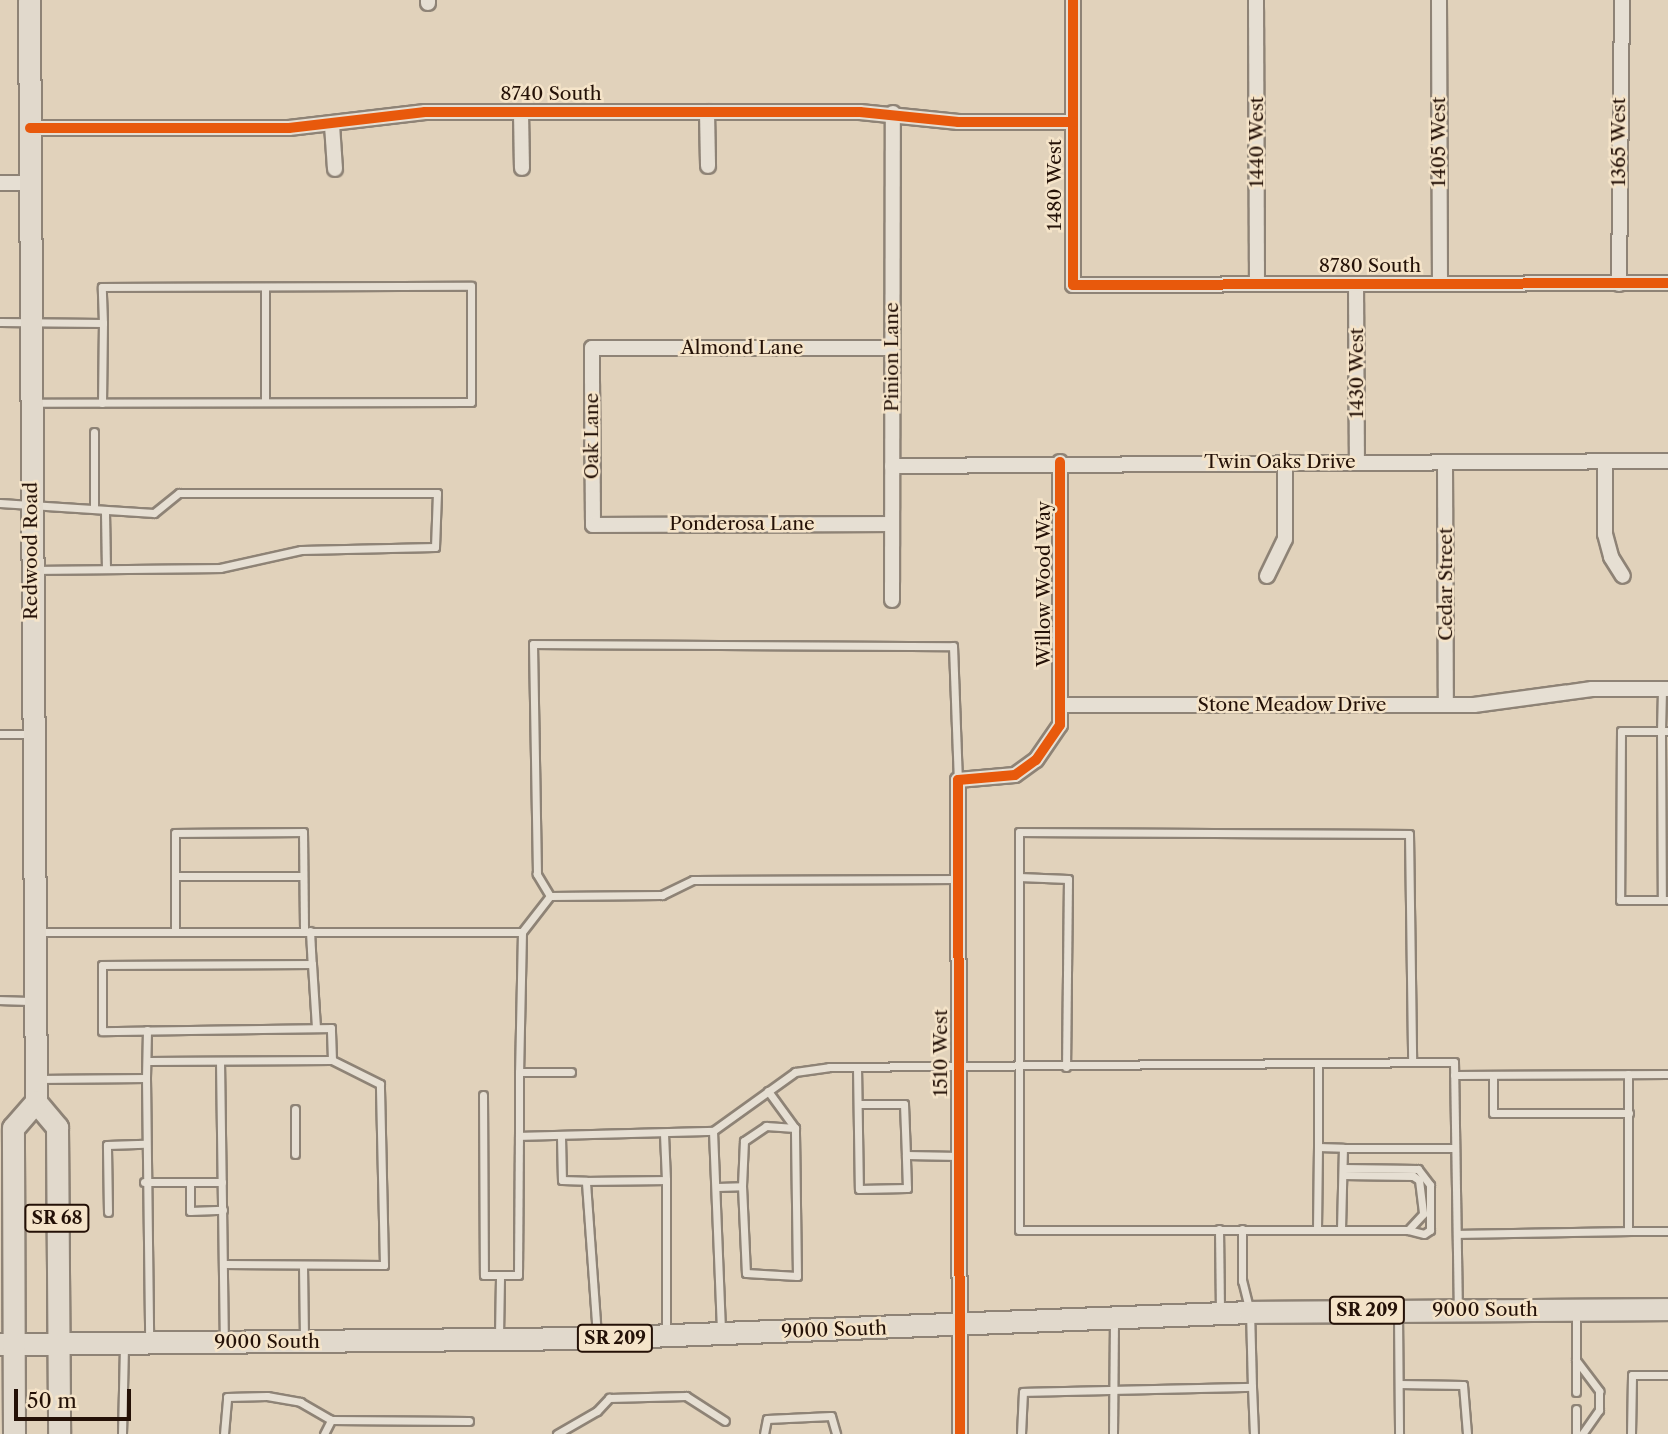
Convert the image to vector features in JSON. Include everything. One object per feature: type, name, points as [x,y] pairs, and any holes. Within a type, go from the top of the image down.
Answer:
[{"type":"main road","name":"Redwood Road","points":[[29,0],[32,932],[36,1102]]},
{"type":"main road","name":"SR 68","points":[[14,1434],[7,1343],[7,1185],[13,1128],[36,1102],[57,1127],[58,1434]]},
{"type":"main road","name":"9000 South","points":[[7,1343],[597,1338],[959,1326],[1114,1316],[1250,1312],[1668,1309]]},
{"type":"street","name":"1480 West","points":[[1073,0],[1073,285]]},
{"type":"street","name":"1440 West","points":[[1256,0],[1257,284]]},
{"type":"street","name":"1405 West","points":[[1439,0],[1440,284]]},
{"type":"street","name":"1365 West","points":[[1619,284],[1622,0]]},
{"type":"street","name":"8740 South","points":[[30,128],[332,125],[398,114],[521,112],[893,113],[958,122],[1073,122]]},
{"type":"street","name":"8740 South","points":[[521,112],[522,168]]},
{"type":"street","points":[[707,112],[708,166]]},
{"type":"street","name":"Pinion Lane","points":[[892,600],[893,113]]},
{"type":"street","points":[[332,125],[335,169]]},
{"type":"street","points":[[0,183],[30,183]]},
{"type":"street","name":"1430 West","points":[[1356,284],[1357,462]]},
{"type":"street","name":"8780 South","points":[[1073,285],[1668,284]]},
{"type":"street","name":"Almond Lane","points":[[592,348],[891,348]]},
{"type":"street","name":"Oak Lane","points":[[592,348],[593,525]]},
{"type":"street","points":[[1605,461],[1605,534],[1611,557],[1623,576]]},
{"type":"street","name":"Twin Oaks Drive","points":[[892,466],[1668,461]]},
{"type":"street","points":[[1267,576],[1285,539],[1285,462]]},
{"type":"street","name":"Cedar Street","points":[[1445,462],[1446,705]]},
{"type":"street","name":"Willow Wood Way","points":[[1060,463],[1062,705]]},
{"type":"street","name":"Ponderosa Lane","points":[[593,525],[892,524]]},
{"type":"street","name":"Stone Meadow Drive","points":[[1062,705],[1502,704],[1592,688],[1665,689]]},
{"type":"street","points":[[958,780],[1014,775],[1037,760],[1060,725],[1062,705]]},
{"type":"street","name":"1510 West","points":[[958,780],[960,1434]]},
{"type":"lane","points":[[30,403],[102,403],[471,401],[471,286],[102,288],[102,403]]},
{"type":"lane","points":[[265,287],[265,402]]},
{"type":"lane","points":[[0,322],[103,323]]},
{"type":"lane","points":[[94,432],[94,507]]},
{"type":"lane","points":[[0,503],[94,507],[105,512],[154,513],[179,493],[437,493],[435,547],[300,550],[220,568],[31,570]]},
{"type":"lane","points":[[105,512],[106,569]]},
{"type":"lane","points":[[550,896],[537,874],[534,644],[953,646],[958,780]]},
{"type":"lane","points":[[1665,689],[1665,731],[1665,900],[1620,900],[1621,731],[1665,731]]},
{"type":"lane","points":[[0,734],[31,734]]},
{"type":"lane","points":[[175,932],[175,833],[303,832],[303,876],[316,1028]]},
{"type":"lane","points":[[1343,1171],[1418,1169],[1430,1185],[1430,1230],[1424,1234],[1408,1230],[1341,1229],[1018,1230],[1019,832],[1409,834],[1412,1061]]},
{"type":"lane","points":[[175,876],[303,876]]},
{"type":"lane","points":[[1019,877],[1068,879],[1066,1067]]},
{"type":"lane","points":[[550,896],[662,895],[693,880],[958,879]]},
{"type":"lane","points":[[483,1095],[484,1275],[518,1275],[522,932],[550,896]]},
{"type":"lane","points":[[32,932],[522,932]]},
{"type":"lane","points":[[312,964],[102,965],[102,1031],[331,1028],[332,1060]]},
{"type":"lane","points":[[0,1000],[34,1001]]},
{"type":"lane","points":[[147,1030],[144,1182],[149,1342]]},
{"type":"lane","points":[[220,1060],[224,1342]]},
{"type":"lane","points":[[147,1061],[332,1060],[380,1084],[384,1265],[223,1264]]},
{"type":"lane","points":[[519,1136],[713,1131],[794,1072],[857,1067],[1454,1062],[1458,1310]]},
{"type":"lane","points":[[1317,1229],[1318,1063]]},
{"type":"lane","points":[[857,1067],[859,1189],[907,1188],[904,1104],[858,1104]]},
{"type":"lane","points":[[519,1072],[571,1072]]},
{"type":"lane","points":[[1628,1074],[1628,1231]]},
{"type":"lane","points":[[1454,1075],[1668,1074]]},
{"type":"lane","points":[[1493,1075],[1493,1113],[1629,1113]]},
{"type":"lane","points":[[35,1079],[146,1078]]},
{"type":"lane","points":[[768,1091],[795,1128],[797,1276],[747,1273],[742,1186],[744,1141],[766,1126],[795,1128]]},
{"type":"lane","points":[[295,1109],[295,1154]]},
{"type":"lane","points":[[713,1131],[721,1334]]},
{"type":"lane","points":[[664,1134],[666,1336]]},
{"type":"lane","points":[[561,1137],[562,1180],[666,1180]]},
{"type":"lane","points":[[108,1212],[107,1145],[145,1144]]},
{"type":"lane","points":[[1318,1147],[1455,1148]]},
{"type":"lane","points":[[1341,1229],[1343,1148]]},
{"type":"lane","points":[[906,1155],[958,1156]]},
{"type":"lane","points":[[1343,1171],[1413,1176],[1419,1180],[1423,1214],[1408,1230]]},
{"type":"lane","points":[[586,1181],[597,1338]]},
{"type":"lane","points":[[144,1182],[222,1182]]},
{"type":"lane","points":[[190,1182],[190,1211],[223,1210]]},
{"type":"lane","points":[[717,1187],[742,1186]]},
{"type":"lane","points":[[1219,1229],[1220,1313]]},
{"type":"lane","points":[[1242,1229],[1242,1281],[1250,1312],[1254,1434]]},
{"type":"lane","points":[[1457,1234],[1668,1231]]},
{"type":"lane","points":[[303,1266],[304,1342]]},
{"type":"lane","points":[[499,1340],[500,1275]]},
{"type":"lane","points":[[1398,1310],[1399,1434]]},
{"type":"lane","points":[[1576,1310],[1576,1392]]},
{"type":"lane","points":[[1113,1434],[1114,1316]]},
{"type":"lane","points":[[122,1434],[124,1343]]},
{"type":"lane","points":[[1576,1360],[1599,1391],[1599,1410],[1582,1434]]},
{"type":"lane","points":[[1631,1434],[1632,1375],[1668,1375]]},
{"type":"lane","points":[[1399,1384],[1463,1385],[1467,1434]]},
{"type":"lane","points":[[1021,1434],[1023,1392],[1252,1387]]},
{"type":"lane","points":[[225,1434],[227,1397],[267,1396],[300,1402],[331,1420],[469,1421]]},
{"type":"lane","points":[[557,1434],[597,1411],[609,1398],[687,1396],[725,1421]]},
{"type":"lane","points":[[1576,1409],[1576,1434]]},
{"type":"lane","points":[[765,1434],[767,1419],[831,1416],[836,1434]]},
{"type":"lane","points":[[324,1434],[331,1420]]},
{"type":"cycle path","points":[[1073,0],[1073,285],[1668,283]]},
{"type":"cycle path","points":[[30,128],[289,128],[425,112],[860,112],[958,122],[1073,122]]},
{"type":"cycle path","points":[[960,1434],[958,780],[1015,775],[1036,760],[1060,725],[1060,462]]}]
